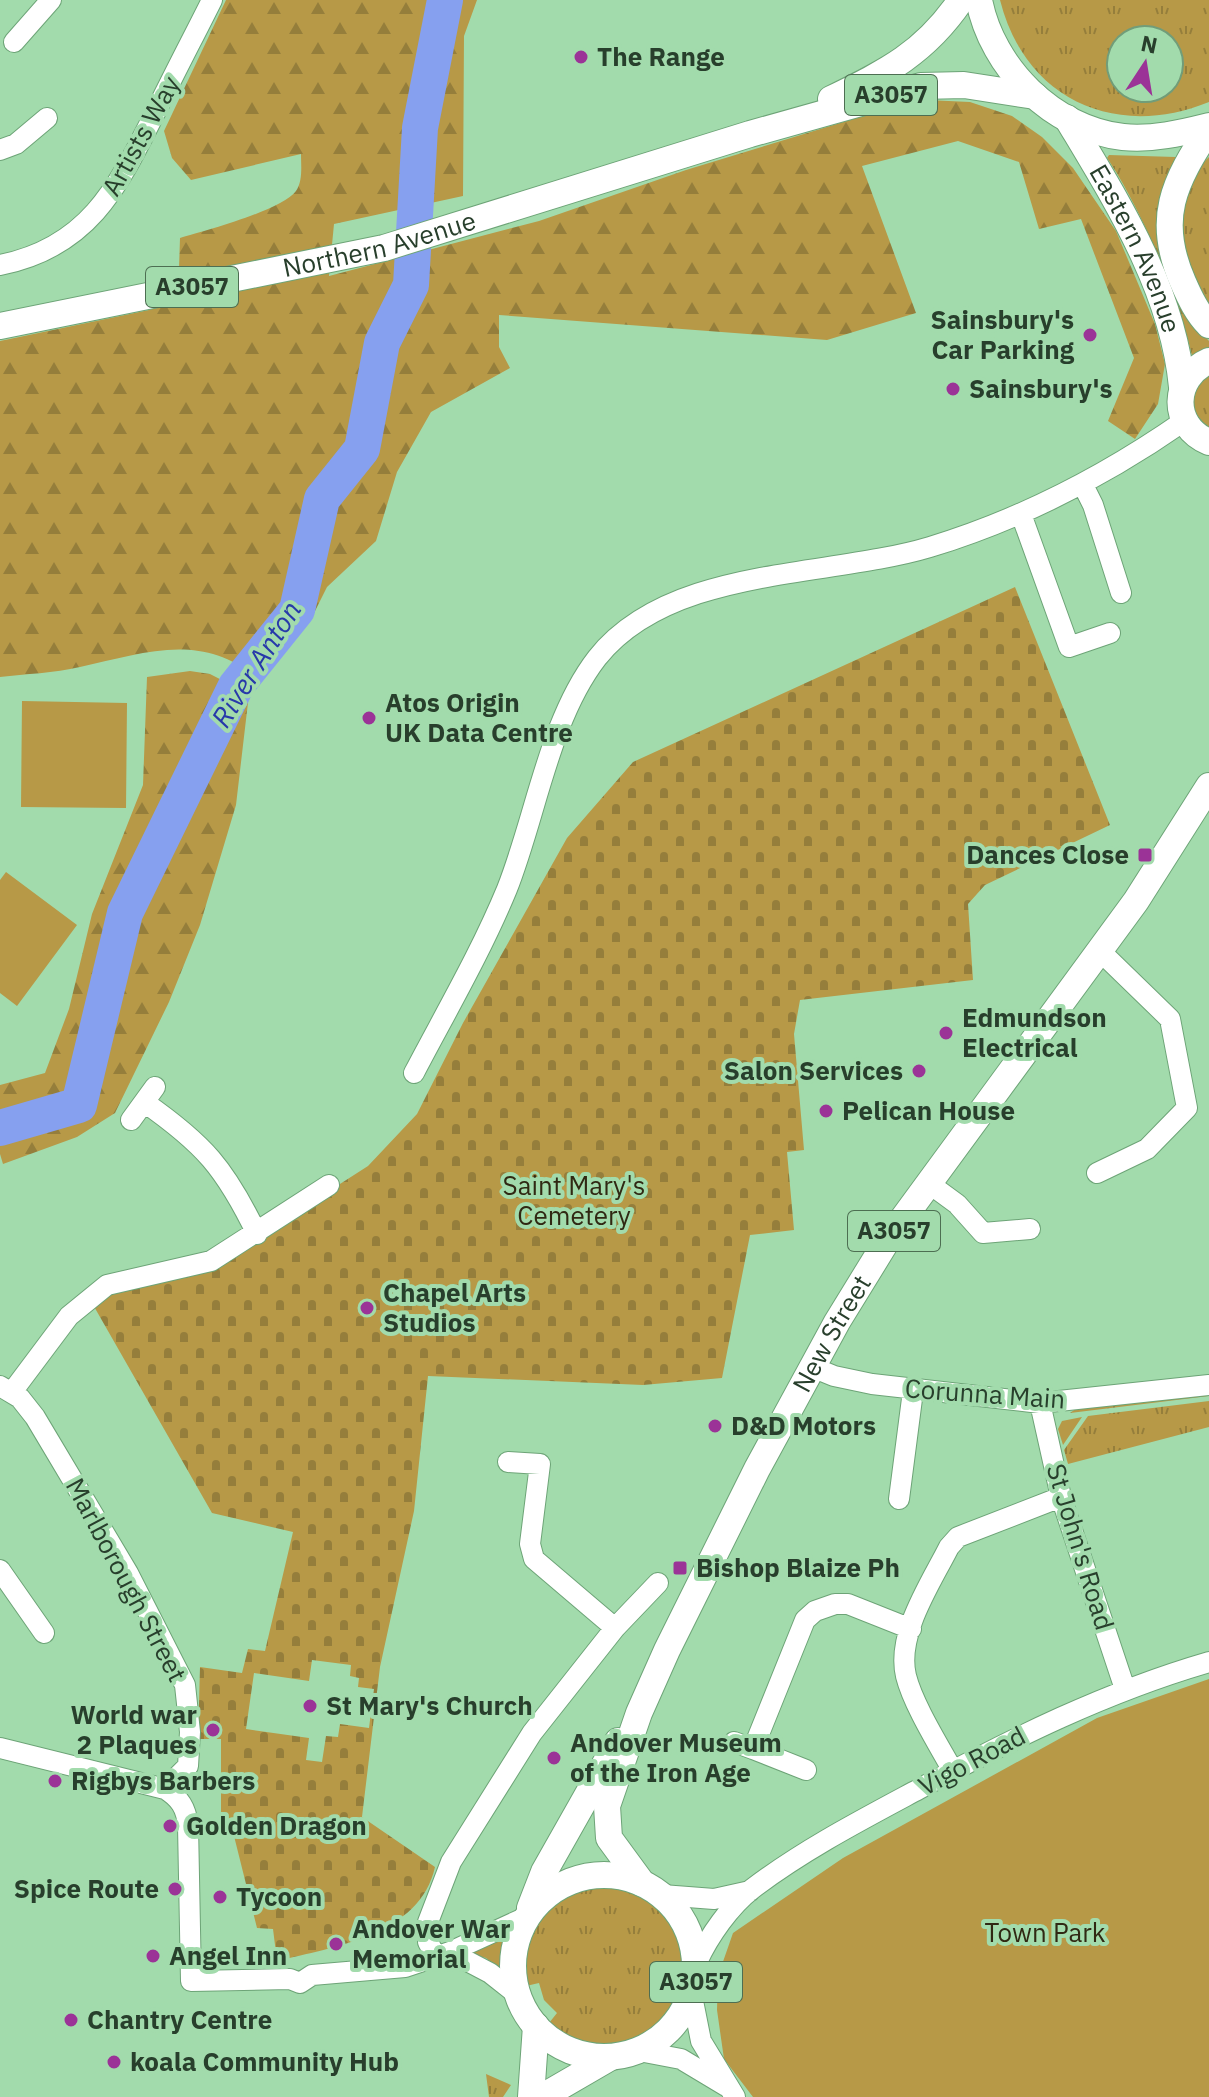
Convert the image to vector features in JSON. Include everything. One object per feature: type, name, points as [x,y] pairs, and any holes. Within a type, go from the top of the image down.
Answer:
[{"type":"main road","name":"Northern Avenue","points":[[750,134],[888,71],[941,30],[961,0]]},
{"type":"main road","name":"A3057","points":[[979,0],[998,52],[1035,96],[1067,118],[1088,128],[1124,137],[1166,135],[1209,128]]},
{"type":"main road","name":"Northern Avenue","points":[[0,326],[384,248],[750,134],[921,86],[964,85],[1035,96]]},
{"type":"main road","name":"Eastern Avenue","points":[[1067,118],[1128,223],[1173,335],[1182,387]]},
{"type":"main road","name":"Eastern Avenue","points":[[1209,128],[1180,176],[1169,220],[1177,270],[1196,309],[1209,325]]},
{"type":"main road","points":[[1182,387],[1196,367],[1209,361]]},
{"type":"main road","name":"A3057","points":[[1182,387],[1180,410],[1184,421]]},
{"type":"main road","points":[[1184,421],[1191,431],[1209,442]]},
{"type":"main road","name":"New Street","points":[[652,1889],[615,1848],[605,1817],[639,1713],[721,1540],[812,1367],[880,1252],[927,1182],[1160,865],[1209,786]]},
{"type":"main road","name":"New Street","points":[[527,1913],[544,1872],[614,1746],[639,1713]]},
{"type":"main road","points":[[527,1913],[555,1889],[582,1879],[615,1877],[652,1889]]},
{"type":"main road","name":"A3057","points":[[542,2097],[611,2057],[639,2051],[670,2027],[692,1996],[697,1962],[686,1923],[652,1889]]},
{"type":"main road","name":"A3057","points":[[527,1913],[513,1957],[518,1995],[536,2026],[570,2049],[611,2057]]},
{"type":"main road","points":[[531,2097],[536,2026]]},
{"type":"street","points":[[14,42],[51,0]]},
{"type":"street","name":"Artists Way","points":[[0,265],[61,242],[94,216],[124,174],[212,0]]},
{"type":"street","points":[[0,150],[16,144],[47,118]]},
{"type":"street","points":[[414,1073],[507,889],[562,723],[599,656],[635,625],[675,601],[722,586],[915,551],[1021,514],[1083,485],[1184,421]]},
{"type":"street","points":[[1083,485],[1093,505],[1121,593]]},
{"type":"street","points":[[1021,514],[1069,647],[1110,633]]},
{"type":"street","points":[[1097,1173],[1147,1149],[1187,1108],[1170,1019],[1114,960],[1099,950]]},
{"type":"street","points":[[131,1120],[150,1094],[207,1151],[232,1184],[257,1234]]},
{"type":"street","points":[[927,1182],[957,1204],[983,1233],[1030,1229]]},
{"type":"street","points":[[6,1389],[69,1316],[107,1285],[211,1261],[329,1185]]},
{"type":"street","name":"Corunna Main","points":[[812,1367],[834,1376],[913,1391],[1040,1403],[1209,1385]]},
{"type":"street","name":"Marlborough Street","points":[[6,1389],[28,1405],[189,1676],[188,1766],[165,1789]]},
{"type":"street","points":[[899,1499],[913,1391]]},
{"type":"street","name":"St John's Road","points":[[1040,1403],[1061,1497],[1125,1689]]},
{"type":"street","points":[[508,1462],[550,1463],[530,1544],[534,1559],[615,1628]]},
{"type":"street","points":[[953,1771],[906,1676],[906,1649],[911,1629],[949,1547],[958,1537],[1061,1497]]},
{"type":"street","points":[[0,1570],[44,1633]]},
{"type":"street","points":[[518,1995],[490,1973],[443,1954],[428,1942],[428,1922],[451,1862],[532,1733],[615,1628],[658,1583]]},
{"type":"street","points":[[806,1770],[743,1745],[805,1620],[815,1611],[835,1604],[848,1604],[911,1629]]},
{"type":"street","name":"Vigo Road","points":[[697,1962],[708,1940],[750,1891],[870,1815],[1050,1721],[1125,1689],[1209,1662]]},
{"type":"street","points":[[0,1748],[165,1789],[178,1800],[186,1813],[191,1981],[290,1979],[300,1983],[312,1975],[405,1967],[443,1954],[527,1913]]},
{"type":"street","name":"Vigo Road","points":[[652,1889],[714,1899],[750,1891]]},
{"type":"street","points":[[692,1996],[701,2041],[732,2093]]},
{"type":"street","points":[[639,2051],[681,2059],[732,2093]]},
{"type":"green space","points":[[226,0],[477,0],[464,36],[463,196],[334,224],[329,276],[539,221],[686,170],[886,109],[927,100],[970,102],[1012,116],[1042,137],[1073,168],[1116,231],[1155,324],[1165,364],[1158,404],[1135,439],[1108,421],[1134,358],[1081,219],[1039,229],[1019,162],[958,141],[862,166],[916,313],[827,340],[499,315],[499,347],[510,368],[431,412],[397,472],[376,541],[327,587],[310,621],[257,678],[236,663],[215,654],[193,650],[149,652],[60,671],[0,677],[0,341],[149,310],[178,300],[180,238],[275,205],[296,191],[300,183],[301,154],[191,180],[172,158],[164,131]]},
{"type":"green space","points":[[1000,0],[1209,0],[1209,102],[1174,113],[1141,116],[1109,113],[1079,103],[1053,86],[1030,63],[1012,35]]},
{"type":"green space","points":[[1109,155],[1176,157],[1157,234],[1161,258],[1198,329],[1209,341],[1209,351],[1192,356],[1157,254],[1107,158]]},
{"type":"green space","points":[[1209,157],[1209,308],[1190,273],[1184,252],[1182,210],[1195,172]]},
{"type":"green space","points":[[1209,371],[1209,433],[1196,423],[1190,393]]},
{"type":"green space","name":"Saint Mary's Cemetery","points":[[1015,587],[1110,825],[985,885],[968,904],[973,980],[800,1000],[794,1034],[804,1150],[787,1152],[794,1230],[750,1235],[722,1378],[643,1385],[428,1376],[414,1511],[380,1667],[362,1817],[435,1867],[426,1890],[412,1908],[393,1923],[348,1943],[277,1961],[273,1929],[257,1928],[230,1820],[221,1815],[221,1739],[198,1739],[200,1667],[242,1673],[248,1649],[265,1651],[293,1532],[212,1513],[92,1303],[109,1291],[142,1285],[301,1209],[368,1166],[417,1114],[463,1023],[567,838],[633,762]],"holes":[[[312,1660],[351,1665],[350,1676],[359,1678],[358,1687],[374,1689],[369,1728],[340,1724],[338,1737],[326,1736],[322,1762],[306,1760],[309,1738],[246,1729],[254,1673],[309,1681]]]},
{"type":"green space","points":[[190,671],[210,674],[249,694],[236,805],[200,925],[169,1002],[115,1113],[77,1137],[3,1164],[0,1154],[0,1085],[45,1073],[69,1009],[92,914],[143,785],[147,677]]},
{"type":"green space","points":[[22,701],[127,703],[126,808],[21,807]]},
{"type":"green space","points":[[6,872],[77,925],[17,1006],[0,993],[0,880]]},
{"type":"green space","points":[[1209,1393],[1209,1396],[1070,1413],[1077,1408]]},
{"type":"green space","points":[[1209,1401],[1209,1427],[1068,1464],[1064,1450],[1088,1416]]},
{"type":"green space","points":[[1082,1417],[1063,1445],[1058,1429],[1062,1421]]},
{"type":"green space","name":"Town Park","points":[[1209,1679],[1209,2097],[753,2097],[724,2059],[717,2010],[718,1976],[733,1933],[843,1858],[1097,1718]]},
{"type":"green space","points":[[607,1884],[638,1893],[660,1908],[675,1930],[684,1961],[674,1962],[674,1981],[666,1997],[677,2002],[665,2017],[635,2038],[600,2045],[565,2035],[549,2023],[557,2013],[544,2000],[539,1983],[526,1986],[524,1965],[526,1946],[541,1915],[568,1894]]},
{"type":"green space","points":[[504,1936],[501,1970],[486,1958],[468,1953]]},
{"type":"green space","points":[[486,2074],[511,2085],[503,2097],[489,2097]]},
{"type":"waterway","name":"River Anton","points":[[0,1128],[79,1105],[125,913],[236,686],[297,610],[322,499],[362,449],[382,343],[411,285],[420,128],[445,0]]},
{"type":"place","name":"The Range","points":[[581,57]]},
{"type":"place","name":"Sainsbury's Car Parking","points":[[1090,335]]},
{"type":"place","name":"Sainsbury's","points":[[953,389]]},
{"type":"place","name":"Atos Origin UK Data Centre","points":[[369,718]]},
{"type":"place","name":"Dances Close","points":[[1145,855]]},
{"type":"place","name":"Edmundson Electrical","points":[[946,1033]]},
{"type":"place","name":"Salon Services","points":[[919,1071]]},
{"type":"place","name":"Pelican House","points":[[826,1111]]},
{"type":"place","name":"Chapel Arts Studios","points":[[367,1308]]},
{"type":"place","name":"D&D Motors","points":[[715,1426]]},
{"type":"place","name":"Bishop Blaize Ph","points":[[680,1568]]},
{"type":"place","name":"St Mary's Church","points":[[310,1706]]},
{"type":"place","name":"World war 2 Plaques","points":[[213,1730]]},
{"type":"place","name":"Andover Museum of the Iron Age","points":[[554,1758]]},
{"type":"place","name":"Rigbys Barbers","points":[[55,1781]]},
{"type":"place","name":"Golden Dragon","points":[[170,1826]]},
{"type":"place","name":"Spice Route","points":[[175,1889]]},
{"type":"place","name":"Tycoon","points":[[220,1897]]},
{"type":"place","name":"Andover War Memorial","points":[[336,1944]]},
{"type":"place","name":"Angel Inn","points":[[153,1956]]},
{"type":"place","name":"Chantry Centre","points":[[71,2020]]},
{"type":"place","name":"koala Community Hub","points":[[114,2062]]}]
